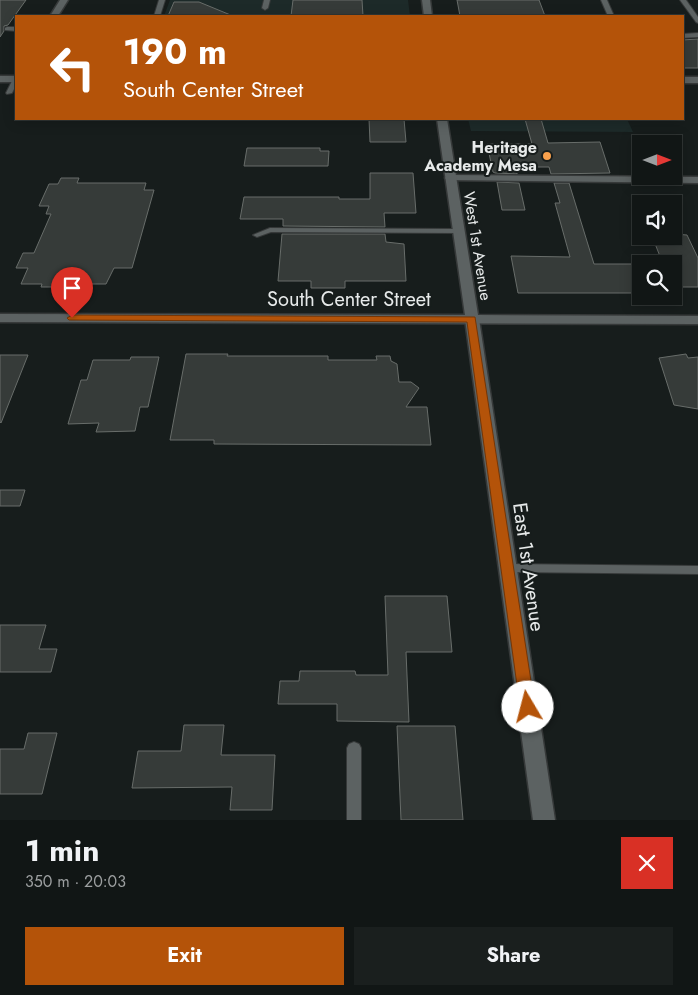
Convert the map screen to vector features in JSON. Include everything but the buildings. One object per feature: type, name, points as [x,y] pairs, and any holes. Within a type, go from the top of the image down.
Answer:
[{"type":"street","points":[[55,15],[64,0]]},
{"type":"street","points":[[426,0],[428,15]]},
{"type":"street","points":[[0,78],[15,79]]},
{"type":"street","points":[[684,80],[698,80]]},
{"type":"street","name":"West 1st Avenue","points":[[442,120],[472,319]]},
{"type":"street","points":[[451,178],[698,180]]},
{"type":"street","name":"South Center Street","points":[[0,318],[698,320]]},
{"type":"street","name":"East 1st Avenue","points":[[472,319],[544,820]]},
{"type":"lane","points":[[157,15],[162,0]]},
{"type":"lane","points":[[265,8],[267,0]]},
{"type":"lane","points":[[604,0],[611,15]]},
{"type":"lane","points":[[683,0],[698,21]]},
{"type":"lane","points":[[7,29],[15,29]]},
{"type":"lane","points":[[684,36],[698,36]]},
{"type":"lane","points":[[9,93],[15,81]]},
{"type":"lane","points":[[257,235],[270,230],[458,231]]},
{"type":"lane","points":[[508,568],[698,570]]},
{"type":"lane","points":[[354,748],[354,820]]},
{"type":"shaded area","points":[[170,0],[408,0],[410,15],[164,15]]},
{"type":"shaded area","points":[[468,120],[627,120],[633,132],[471,131]]},
{"type":"place","name":"Heritage Academy Mesa","points":[[547,156]]},
{"type":"route","points":[[72,318],[472,319],[528,707]]}]
